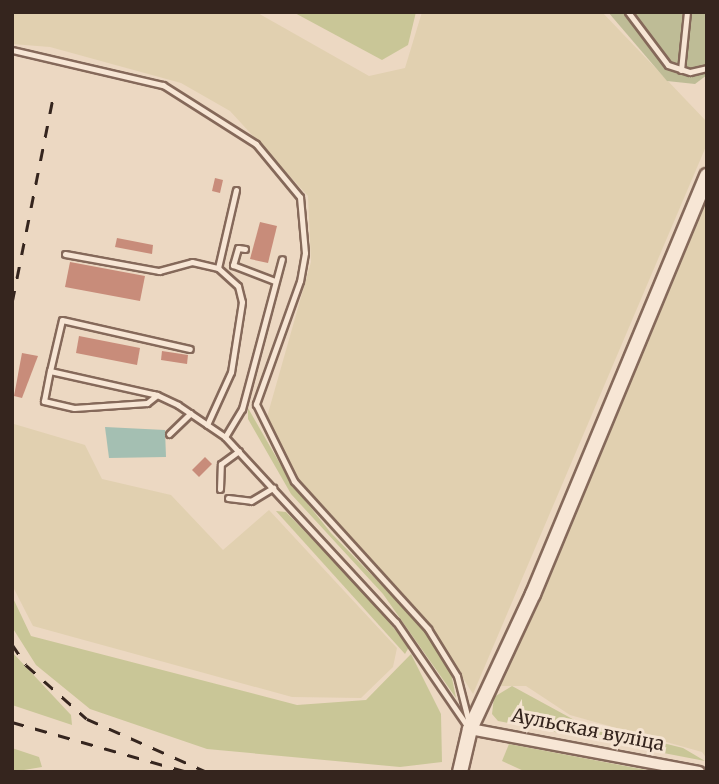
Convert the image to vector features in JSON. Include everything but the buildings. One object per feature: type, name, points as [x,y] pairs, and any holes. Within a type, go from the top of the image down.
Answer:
[{"type":"street","points":[[460,772],[470,729],[533,594],[707,176]]},
{"type":"street","name":"Аульская вуліца","points":[[470,729],[699,772]]},
{"type":"lane","points":[[628,12],[668,65],[681,70],[707,68]]},
{"type":"lane","points":[[681,70],[687,12]]},
{"type":"lane","points":[[12,50],[163,85],[256,144],[300,197],[305,253],[300,281],[256,404],[294,481],[428,629],[457,676],[470,729]]},
{"type":"lane","points":[[218,268],[236,190]]},
{"type":"lane","points":[[246,249],[238,248],[233,265],[275,281]]},
{"type":"lane","points":[[65,254],[159,271],[192,262],[218,268],[238,286],[242,302],[231,372],[207,425]]},
{"type":"lane","points":[[225,437],[242,409],[282,259]]},
{"type":"lane","points":[[157,395],[147,403],[74,408],[44,401],[62,320],[190,349]]},
{"type":"lane","points":[[50,371],[157,395],[191,413],[225,437],[396,622],[470,729]]},
{"type":"lane","points":[[169,434],[191,413]]},
{"type":"lane","points":[[220,489],[221,464],[239,452]]},
{"type":"lane","points":[[228,498],[251,501],[273,488]]},
{"type":"shaded area","points":[[12,12],[256,12],[369,76],[405,68],[422,12],[602,12],[707,122],[707,144],[473,694],[432,629],[298,479],[267,417],[311,262],[308,196],[230,111],[181,83],[50,47],[12,44]]},
{"type":"shaded area","points":[[293,12],[416,12],[408,45],[382,60]]},
{"type":"shaded area","points":[[608,12],[707,12],[707,75],[695,84],[667,81]]},
{"type":"shaded area","points":[[707,194],[707,759],[702,752],[570,715],[526,686],[500,686]]},
{"type":"shaded area","points":[[248,408],[291,483],[331,533],[427,632],[451,673],[456,698],[383,594],[291,494],[248,419]]},
{"type":"shaded area","points":[[14,424],[85,445],[102,479],[171,495],[223,550],[269,510],[397,648],[393,667],[361,698],[292,697],[33,626],[12,585]]},
{"type":"shaded area","points":[[105,427],[165,430],[166,457],[109,458]]},
{"type":"shaded area","points":[[276,511],[286,512],[370,599],[409,647],[405,654]]},
{"type":"shaded area","points":[[12,596],[31,636],[297,705],[366,700],[411,654],[441,714],[442,762],[400,767],[207,749],[90,709],[36,665],[12,627]]},
{"type":"shaded area","points":[[12,652],[71,715],[72,725],[12,705]]},
{"type":"shaded area","points":[[512,686],[578,722],[683,748],[705,761],[498,721],[492,714],[494,697]]},
{"type":"shaded area","points":[[509,744],[657,772],[526,772],[502,761]]},
{"type":"shaded area","points":[[12,748],[39,757],[42,767],[12,772]]},
{"type":"railway","points":[[12,302],[54,91]]},
{"type":"railway","points":[[12,644],[26,665],[87,719],[207,772]]},
{"type":"railway","points":[[12,722],[184,771]]}]
